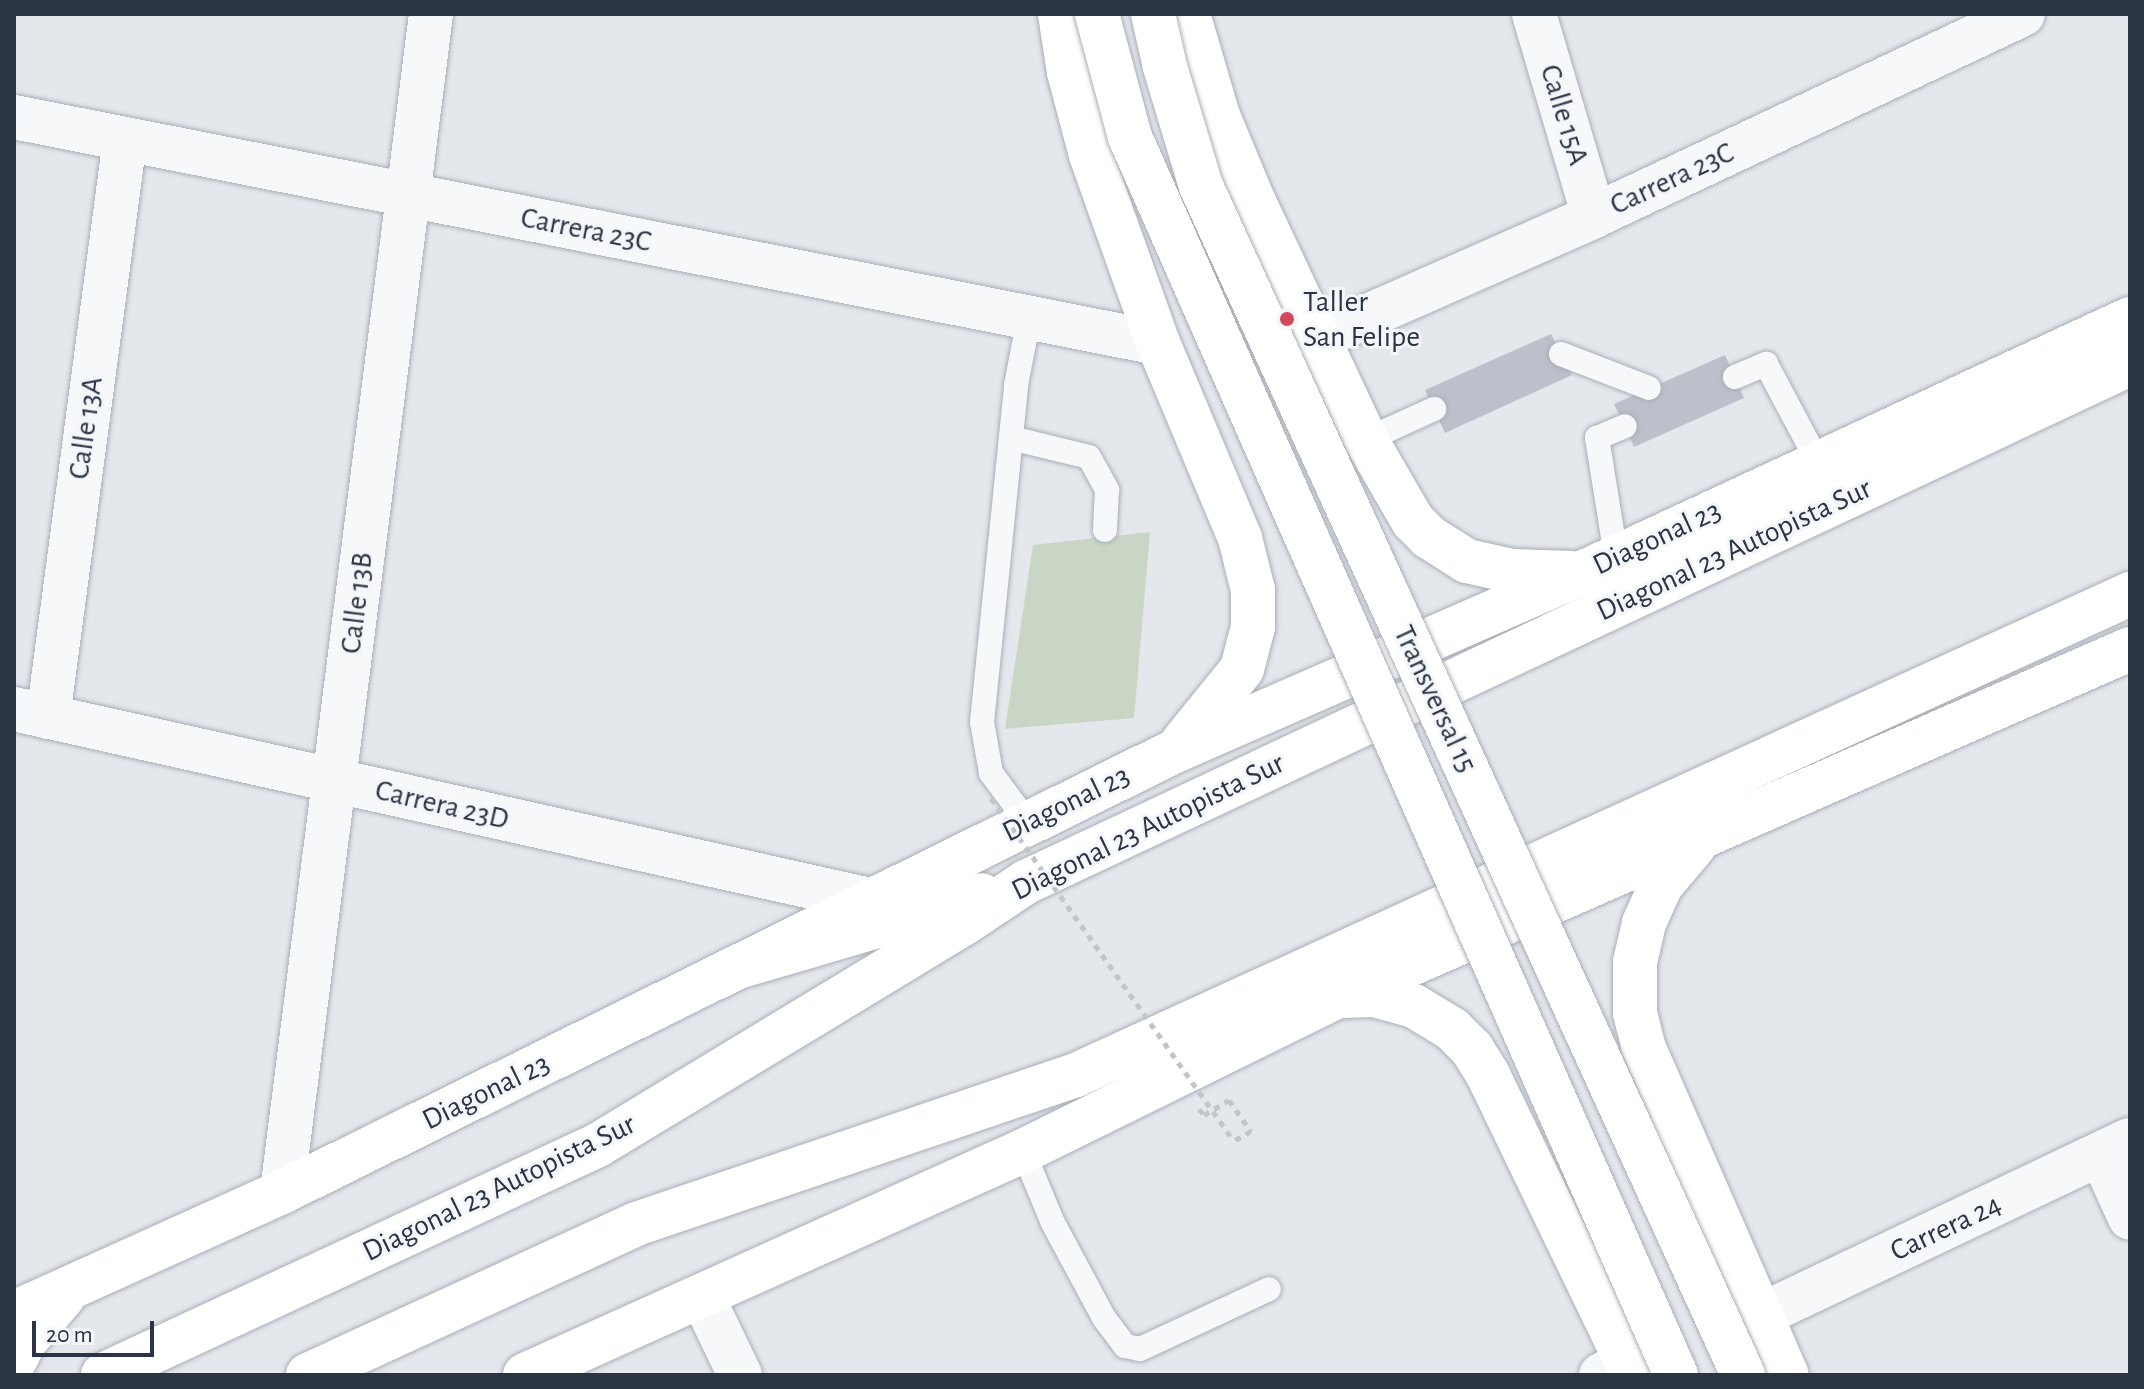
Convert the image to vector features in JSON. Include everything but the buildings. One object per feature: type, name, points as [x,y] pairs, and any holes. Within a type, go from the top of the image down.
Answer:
[{"type":"street","name":"Calle 13B","points":[[282,1192],[431,14]]},
{"type":"street","points":[[1060,14],[1079,113],[1158,343],[1240,538],[1251,577],[1255,607],[1242,669],[1197,729],[1175,751]]},
{"type":"street","name":"Transversal 15","points":[[1097,14],[1130,137],[1676,1375]]},
{"type":"street","name":"Transversal 15","points":[[1153,14],[1165,67],[1201,186],[1743,1375]]},
{"type":"street","points":[[1188,14],[1207,84],[1234,157],[1366,440],[1413,521],[1448,551],[1467,561],[1512,571],[1599,565]]},
{"type":"street","name":"Calle 15A","points":[[1534,14],[1594,216]]},
{"type":"street","name":"Carrera 23C","points":[[1318,338],[1594,216],[2023,14]]},
{"type":"street","name":"Carrera 23C","points":[[14,117],[1158,343]]},
{"type":"street","name":"Calle 13A","points":[[31,713],[125,139]]},
{"type":"street","name":"Diagonal 23","points":[[76,1283],[282,1192],[1175,751],[1599,565],[2130,319]]},
{"type":"street","name":"Diagonal 23 Autopista Sur","points":[[103,1375],[598,1145],[963,924],[1026,882],[2130,364]]},
{"type":"street","points":[[308,1375],[636,1224],[1076,1075],[2130,594]]},
{"type":"street","points":[[525,1375],[1023,1151],[1338,996],[2130,649]]},
{"type":"street","name":"Carrera 23D","points":[[31,713],[870,900]]},
{"type":"street","points":[[1701,839],[1661,885],[1644,923],[1635,962],[1635,1013],[1643,1046],[1787,1375]]},
{"type":"street","points":[[738,967],[1026,882]]},
{"type":"street","points":[[1338,996],[1374,995],[1414,1006],[1440,1020],[1472,1049],[1488,1075],[1620,1371]]},
{"type":"street","points":[[2115,1147],[2130,1218]]},
{"type":"street","name":"Carrera 24","points":[[1761,1315],[2115,1147]]},
{"type":"street","points":[[19,1306],[76,1283]]},
{"type":"street","points":[[14,1362],[37,1326],[76,1283]]},
{"type":"street","points":[[702,1296],[740,1375]]},
{"type":"lane","points":[[1028,823],[991,773],[982,722],[1011,438],[1029,318]]},
{"type":"lane","points":[[1561,354],[1649,388]]},
{"type":"lane","points":[[1735,377],[1766,364],[1818,462]]},
{"type":"lane","points":[[1366,440],[1434,409]]},
{"type":"lane","points":[[1599,565],[1597,438],[1625,426]]},
{"type":"lane","points":[[1011,438],[1089,457],[1107,490],[1105,530]]},
{"type":"lane","points":[[1023,1151],[1053,1223],[1104,1318],[1125,1346],[1140,1349],[1269,1289]]},
{"type":"path","points":[[991,798],[1234,1141],[1251,1131],[1229,1100],[1204,1115],[1199,1108]]},
{"type":"green space","points":[[1150,532],[1134,718],[1005,729],[1033,545]]},
{"type":"place","name":"Taller San Felipe","points":[[1287,319]]}]
